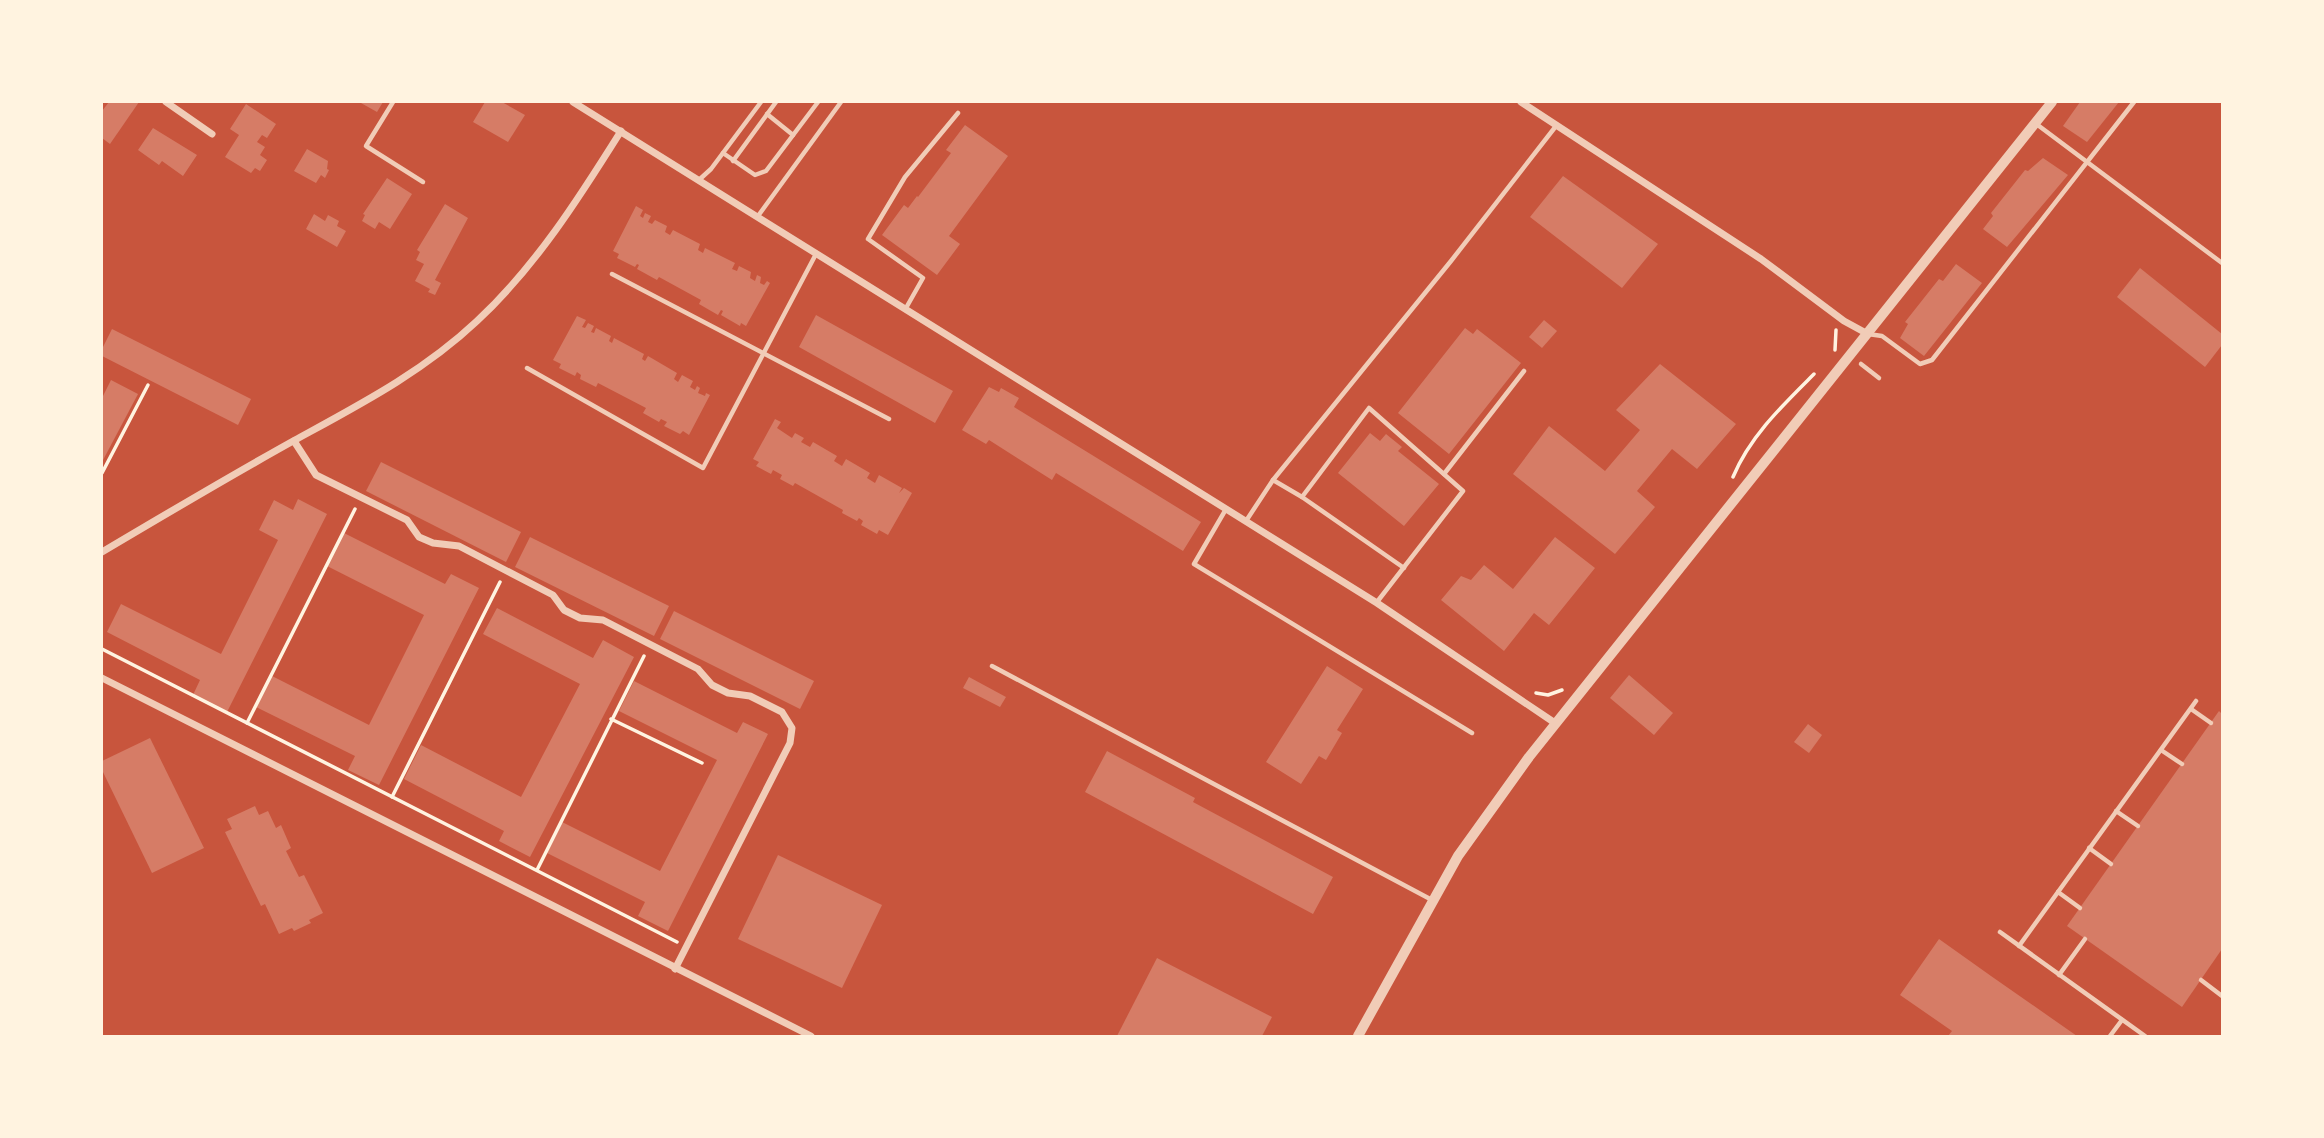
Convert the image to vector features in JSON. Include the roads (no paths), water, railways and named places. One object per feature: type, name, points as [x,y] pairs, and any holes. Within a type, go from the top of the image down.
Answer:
[{"type":"street","points":[[166,102],[212,134]]},
{"type":"street","points":[[573,102],[701,179],[1377,603],[1555,723]]},
{"type":"street","points":[[1521,102],[1761,259],[1844,321],[1867,333]]},
{"type":"street","points":[[1358,1037],[1458,856],[1555,723],[2052,102]]},
{"type":"street","points":[[102,552],[393,385],[442,351],[513,285],[557,229],[621,131]]},
{"type":"street","points":[[294,441],[316,475],[407,520],[419,537],[433,543],[459,546],[553,595],[564,610],[580,618],[603,620],[698,669],[712,685],[728,693],[750,696],[782,712],[792,728],[790,743],[674,969]]},
{"type":"street","points":[[102,678],[811,1037]]},
{"type":"lane","points":[[393,102],[366,146],[423,182]]},
{"type":"lane","points":[[701,179],[761,102]]},
{"type":"lane","points":[[733,161],[776,102]]},
{"type":"lane","points":[[723,153],[755,175],[766,171],[818,102]]},
{"type":"lane","points":[[758,216],[841,102]]},
{"type":"lane","points":[[1867,333],[1882,336],[1920,364],[1932,360],[2134,102]]},
{"type":"lane","points":[[905,309],[923,278],[868,239],[905,177],[958,113]]},
{"type":"lane","points":[[767,114],[793,135]]},
{"type":"lane","points":[[2035,123],[2222,263]]},
{"type":"lane","points":[[1245,521],[1273,480],[1451,261],[1557,125]]},
{"type":"lane","points":[[527,368],[703,468],[816,253]]},
{"type":"lane","points":[[612,274],[889,419]]},
{"type":"lane","points":[[1861,364],[1879,378]]},
{"type":"lane","points":[[1444,474],[1524,371]]},
{"type":"lane","points":[[1303,497],[1369,408],[1463,491],[1377,603]]},
{"type":"lane","points":[[1273,480],[1303,497],[1404,568]]},
{"type":"lane","points":[[1226,509],[1194,564],[1472,733]]},
{"type":"lane","points":[[992,666],[1433,900]]},
{"type":"lane","points":[[2019,946],[2196,701]]},
{"type":"lane","points":[[2191,709],[2211,723]]},
{"type":"lane","points":[[2161,750],[2182,764]]},
{"type":"lane","points":[[2116,811],[2138,827]]},
{"type":"lane","points":[[2090,848],[2111,864]]},
{"type":"lane","points":[[2058,892],[2080,908]]},
{"type":"lane","points":[[2000,932],[2145,1037]]},
{"type":"lane","points":[[2059,975],[2085,939]]},
{"type":"lane","points":[[2201,980],[2222,996]]},
{"type":"lane","points":[[2110,1037],[2122,1020]]}]
